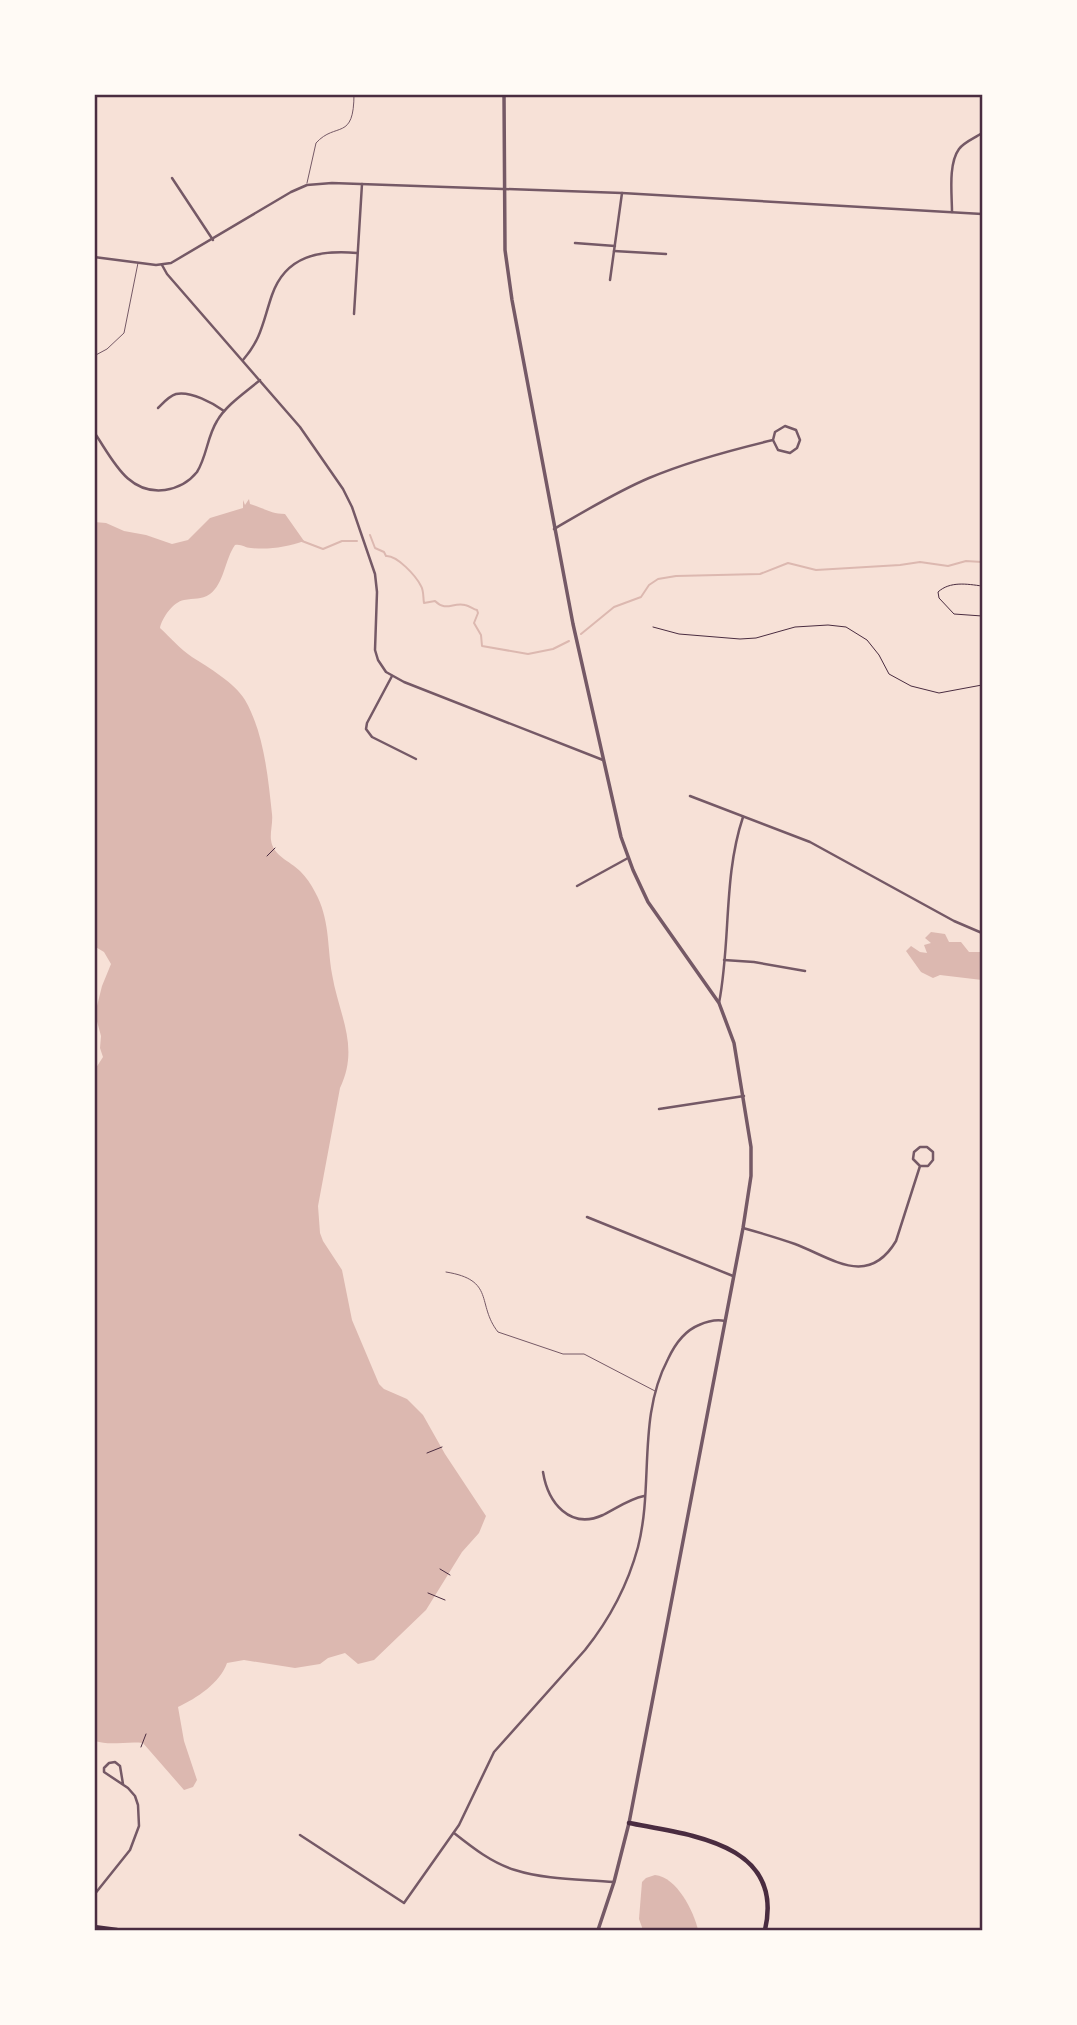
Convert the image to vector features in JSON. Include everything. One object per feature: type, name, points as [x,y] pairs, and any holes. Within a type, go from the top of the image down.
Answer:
[{"type":"highway","points":[[629,1823],[709,1840],[741,1855],[753,1867],[763,1884],[768,1905],[765,1930]]},
{"type":"highway","points":[[94,1927],[117,1930]]},
{"type":"street","points":[[504,94],[505,250],[509,284],[554,529],[603,760],[628,858],[652,907],[719,1003],[732,1034],[751,1147],[751,1176],[743,1228],[629,1823],[598,1930]]},
{"type":"street","points":[[952,212],[953,166],[957,153],[982,133]]},
{"type":"street","points":[[172,178],[213,240]]},
{"type":"street","points":[[94,257],[162,265],[178,261],[282,197],[307,186],[331,183],[622,193],[982,214]]},
{"type":"street","points":[[354,314],[362,184]]},
{"type":"street","points":[[610,279],[622,193]]},
{"type":"street","points":[[575,243],[666,254]]},
{"type":"street","points":[[243,360],[260,335],[274,289],[286,272],[307,257],[318,253],[357,253]]},
{"type":"street","points":[[162,265],[312,443],[348,499],[375,574],[376,655],[383,669],[392,676],[603,760]]},
{"type":"street","points":[[94,432],[120,471],[131,482],[146,490],[165,490],[181,485],[197,471],[215,425],[224,411],[260,380]]},
{"type":"street","points":[[158,408],[170,397],[178,394],[197,398],[224,411]]},
{"type":"street","points":[[785,426],[796,430],[800,440],[796,450],[786,453],[776,449],[773,440],[775,432],[785,426]]},
{"type":"street","points":[[554,529],[610,497],[664,472],[703,458],[773,440]]},
{"type":"street","points":[[392,676],[366,729],[372,737],[416,759]]},
{"type":"street","points":[[690,796],[810,842],[954,921],[982,933]]},
{"type":"street","points":[[719,1003],[727,908],[737,838],[743,817]]},
{"type":"street","points":[[577,886],[628,858]]},
{"type":"street","points":[[724,960],[805,971]]},
{"type":"street","points":[[659,1109],[744,1096]]},
{"type":"street","points":[[927,1147],[933,1152],[933,1160],[928,1166],[920,1166],[914,1162],[913,1154],[917,1148],[927,1147]]},
{"type":"street","points":[[743,1228],[798,1245],[842,1265],[859,1267],[871,1264],[889,1251],[896,1241],[920,1166]]},
{"type":"street","points":[[587,1217],[733,1276]]},
{"type":"street","points":[[300,1835],[404,1903],[454,1833],[494,1752],[592,1642],[612,1610],[625,1585],[641,1532],[648,1429],[654,1391],[664,1365],[680,1338],[692,1328],[705,1322],[725,1321]]},
{"type":"street","points":[[543,1472],[554,1503],[562,1512],[575,1519],[594,1518],[634,1498],[644,1496]]},
{"type":"street","points":[[94,1895],[130,1850],[138,1832],[138,1802],[132,1791],[104,1772],[108,1763],[116,1762],[120,1766],[123,1784]]},
{"type":"street","points":[[454,1833],[486,1857],[513,1870],[614,1882]]},
{"type":"lane","points":[[307,186],[309,166],[316,144],[348,124],[354,94]]},
{"type":"lane","points":[[94,356],[107,349],[124,333],[138,262]]},
{"type":"lane","points":[[446,1272],[468,1278],[480,1288],[498,1332],[563,1354],[584,1354],[654,1391]]},
{"type":"path","points":[[982,586],[945,586],[938,592],[939,598],[954,614],[982,616]]},
{"type":"path","points":[[653,627],[679,634],[740,639],[756,638],[795,626],[846,627],[867,640],[889,674],[911,686],[939,693],[982,685]]},
{"type":"path","points":[[267,856],[275,848]]},
{"type":"path","points":[[427,1453],[442,1447]]},
{"type":"path","points":[[440,1569],[450,1575]]},
{"type":"path","points":[[428,1593],[445,1600]]},
{"type":"path","points":[[141,1747],[146,1734]]},
{"type":"shaded area","points":[[249,499],[250,504],[285,514],[304,541],[271,548],[235,545],[215,590],[204,597],[176,604],[166,615],[160,628],[188,654],[228,682],[245,700],[257,727],[264,756],[272,814],[272,846],[306,878],[323,912],[332,974],[346,1031],[348,1058],[318,1206],[320,1233],[342,1270],[352,1320],[379,1384],[407,1399],[423,1415],[486,1516],[479,1533],[462,1552],[426,1610],[374,1660],[358,1664],[345,1653],[328,1658],[320,1664],[295,1668],[244,1660],[227,1663],[219,1677],[207,1689],[178,1707],[184,1741],[197,1780],[193,1787],[184,1790],[143,1743],[95,1741],[94,1071],[103,1057],[95,1014],[111,964],[104,952],[94,946],[94,522],[106,523],[124,531],[172,544],[188,540],[210,518],[243,508],[243,500],[245,505]]},
{"type":"shaded area","points":[[931,932],[945,934],[949,942],[961,942],[969,952],[982,952],[982,980],[940,975],[933,978],[921,972],[906,951],[911,946],[927,953],[924,945],[931,943],[925,938]]},
{"type":"shaded area","points":[[655,1875],[670,1882],[683,1896],[698,1930],[643,1930],[639,1919],[642,1882]]},
{"type":"waterway","points":[[370,535],[375,548],[401,562],[415,577],[422,588],[424,603],[435,601],[443,606],[461,604],[477,610],[474,623],[481,635],[482,646],[528,654],[553,649],[569,641]]},
{"type":"waterway","points":[[302,541],[323,549],[342,541],[357,541]]},
{"type":"waterway","points":[[581,634],[614,607],[641,597],[649,585],[658,579],[676,576],[760,574],[788,563],[816,570],[920,562],[948,566],[966,561],[982,562]]}]
